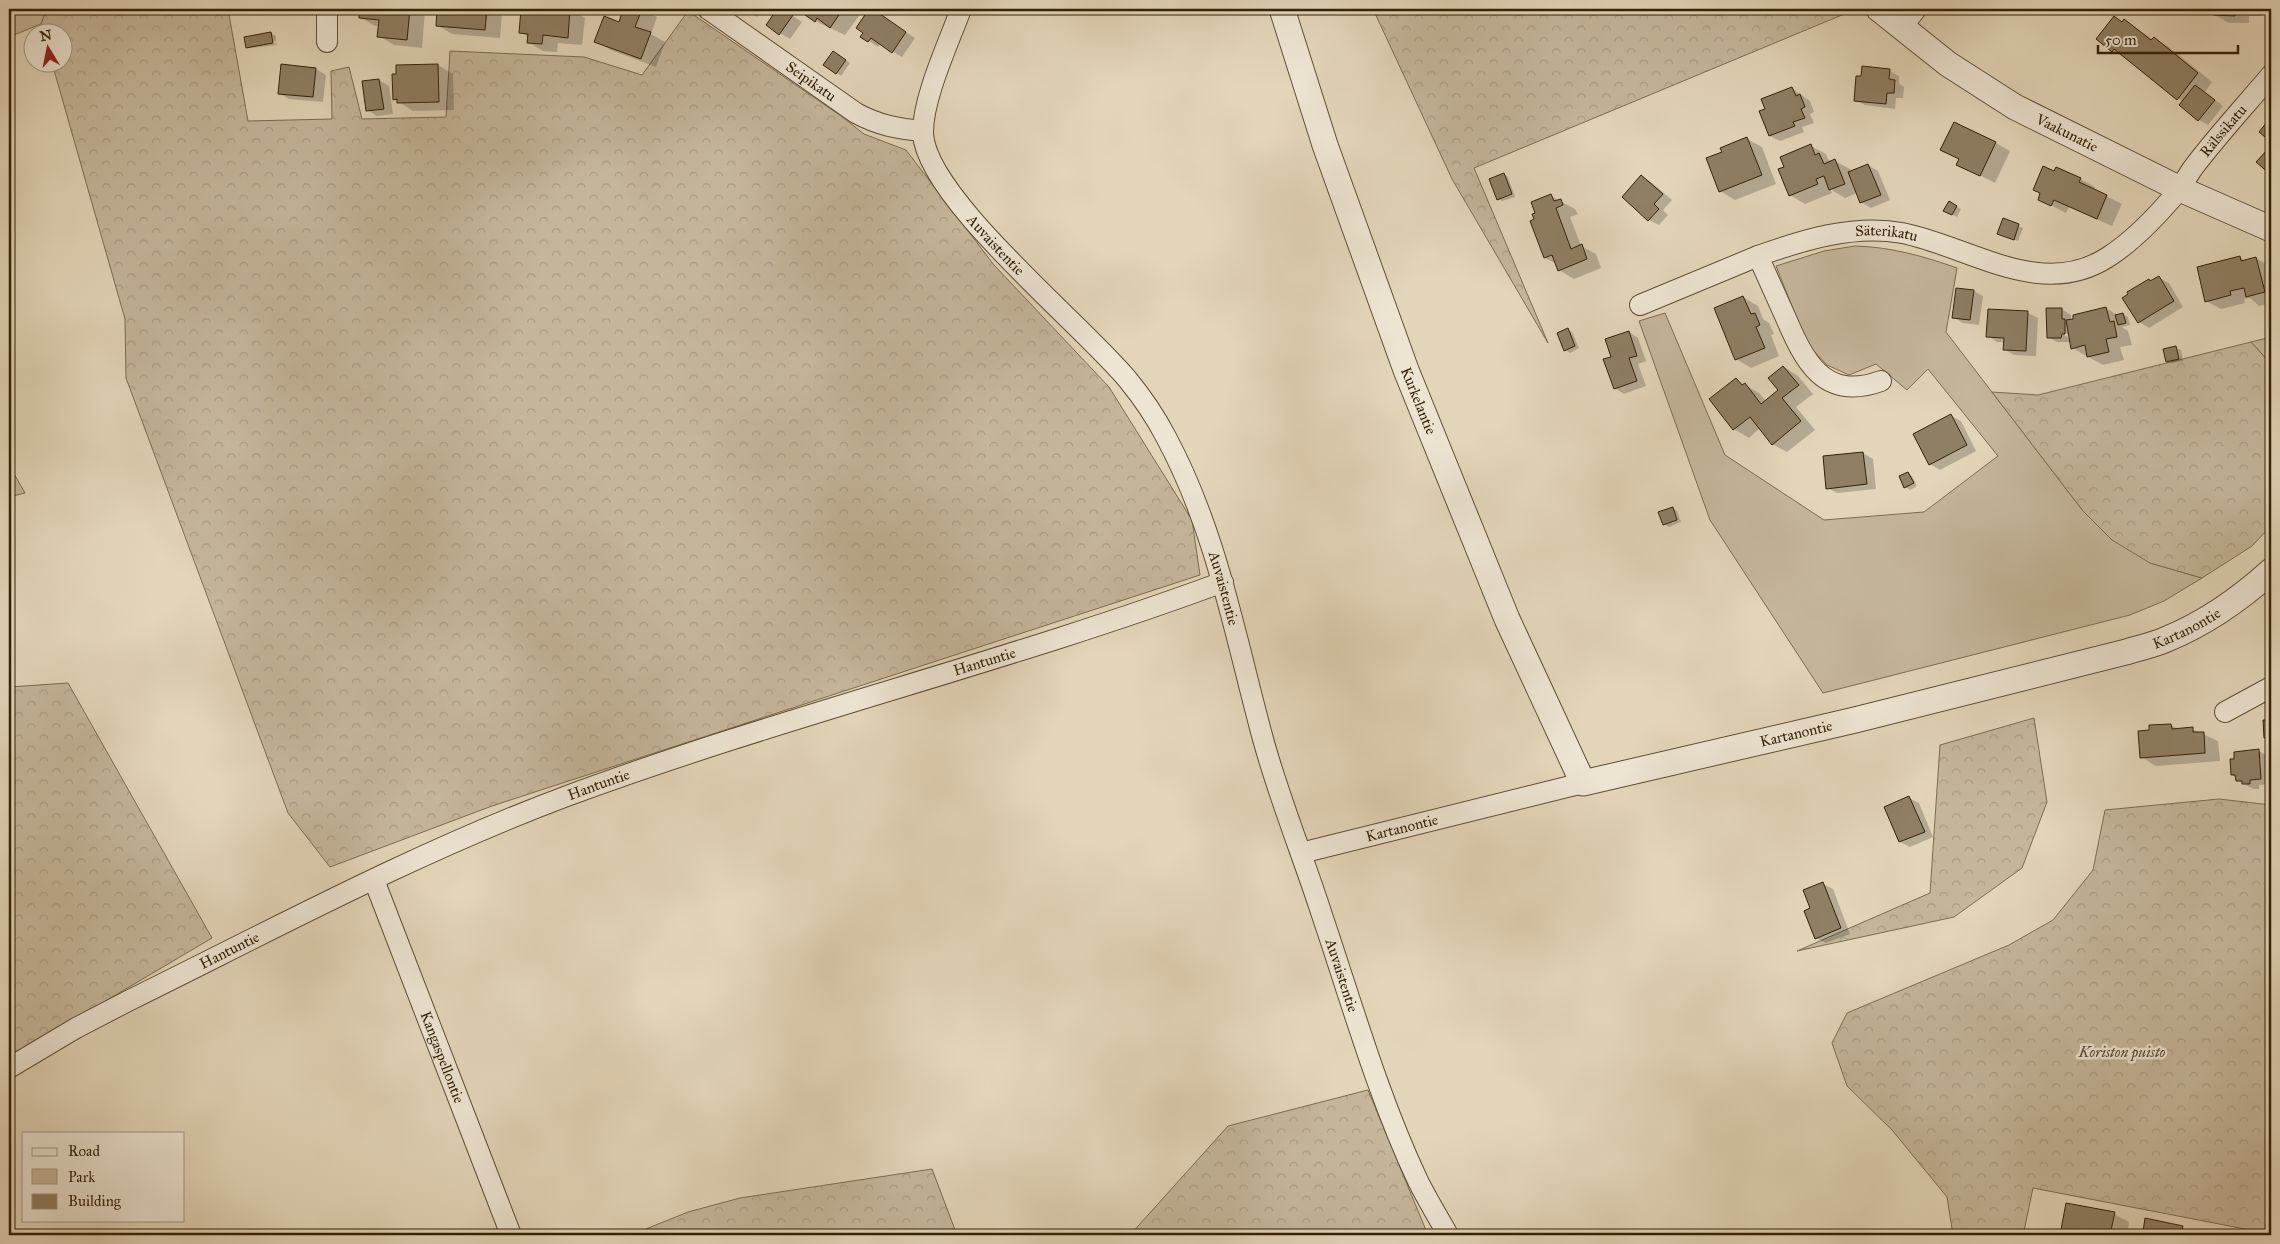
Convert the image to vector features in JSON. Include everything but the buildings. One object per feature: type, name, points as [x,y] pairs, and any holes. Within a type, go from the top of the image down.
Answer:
[{"type":"street","points":[[327,9],[327,42]]},
{"type":"street","name":"Seipikatu","points":[[708,9],[856,114],[889,127],[923,131]]},
{"type":"street","name":"Auvaistentie","points":[[961,9],[928,102],[923,131],[929,158],[949,191],[985,233],[1129,380],[1165,434],[1194,494],[1223,582],[1263,740],[1379,1086],[1419,1182],[1448,1235]]},
{"type":"street","name":"Kurkelantie","points":[[1282,9],[1325,146],[1406,370],[1507,619],[1583,782]]},
{"type":"street","name":"Vaakunatie","points":[[1879,9],[1909,18],[1948,64],[2015,107],[2180,189],[2271,229]]},
{"type":"street","name":"Rälssikatu","points":[[2180,189],[2193,168],[2271,76]]},
{"type":"street","name":"Säterikatu","points":[[1640,305],[1758,256],[1812,239],[1871,231],[1901,233],[1932,241],[2007,268],[2051,274],[2071,272],[2089,267],[2107,258],[2146,226],[2180,189]]},
{"type":"street","points":[[1758,256],[1798,346],[1817,373],[1830,381],[1846,386],[1864,387],[1881,381]]},
{"type":"street","name":"Kartanontie","points":[[1302,853],[1583,782],[1845,722],[2126,652],[2167,640],[2211,616],[2246,594],[2271,571]]},
{"type":"street","name":"Hantuntie","points":[[9,1068],[99,1016],[477,830],[669,760],[1103,624],[1223,582]]},
{"type":"street","points":[[2225,712],[2271,687]]},
{"type":"street","name":"Kangaspellontie","points":[[374,880],[511,1235]]},
{"type":"green space","points":[[9,9],[47,9],[42,22],[22,22],[22,32],[9,37]]},
{"type":"green space","points":[[47,9],[228,9],[248,121],[332,119],[331,71],[349,67],[362,119],[446,117],[450,51],[584,57],[642,75],[688,11],[841,116],[864,134],[906,150],[994,265],[1109,387],[1192,520],[1200,575],[492,806],[330,867],[288,813],[126,378],[125,319],[55,72],[72,72],[72,22],[42,22]]},
{"type":"green space","points":[[1373,9],[1854,10],[1474,168],[1548,343],[1452,179]]},
{"type":"green space","points":[[1855,246],[1907,253],[1957,268],[1946,332],[2083,511],[2150,563],[2202,578],[2164,601],[2130,615],[1823,693],[1710,520],[1639,321],[1665,313],[1725,455],[1824,520],[1924,512],[1998,456],[1928,369],[1907,390],[1876,364],[1849,375],[1827,365],[1807,344],[1776,266],[1824,251]]},
{"type":"green space","points":[[2271,337],[2271,364],[2251,342]]},
{"type":"green space","points":[[2251,342],[2271,364],[2271,526],[2252,546],[2202,578],[2150,563],[2112,540],[2083,511],[1992,392],[2038,395]]},
{"type":"green space","points":[[9,465],[25,493],[9,497]]},
{"type":"green space","points":[[68,683],[212,938],[9,1058],[9,687]]},
{"type":"green space","points":[[2034,718],[2047,802],[2022,868],[1954,917],[1797,951],[1930,893],[1940,745]]},
{"type":"green space","name":"Koriston puisto","points":[[2219,799],[2271,805],[2271,1234],[2033,1188],[2024,1231],[2026,1235],[1953,1235],[1947,1197],[1892,1130],[1847,1086],[1832,1043],[1847,1013],[2009,945],[2053,920],[2093,870],[2105,810]]},
{"type":"green space","points":[[1368,1090],[1428,1235],[1130,1235],[1228,1126]]},
{"type":"green space","points":[[932,1169],[957,1235],[631,1235],[688,1212],[740,1198]]}]
